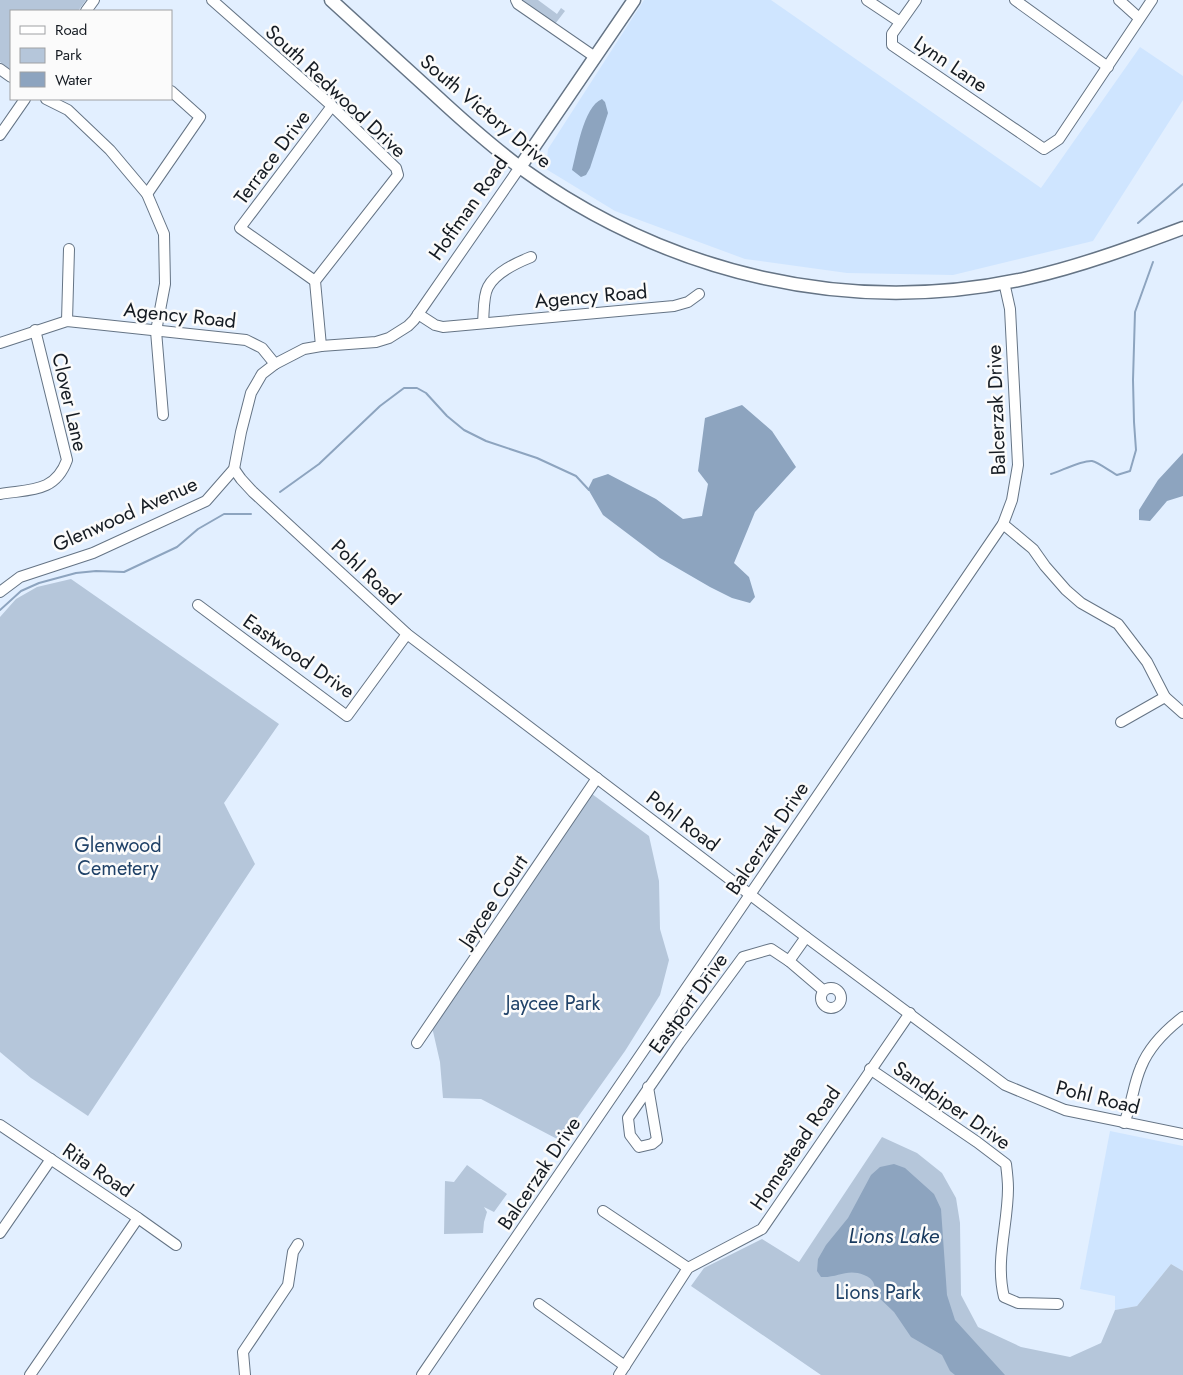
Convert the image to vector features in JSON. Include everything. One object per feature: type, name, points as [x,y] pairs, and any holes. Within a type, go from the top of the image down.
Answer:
[{"type":"main road","name":"South Victory Drive","points":[[331,0],[468,125],[520,167],[582,208],[628,233],[696,260],[744,274],[816,287],[876,292],[949,290],[1028,278],[1084,263],[1183,228]]},
{"type":"main road","name":"Hoffman Road","points":[[520,167],[634,0]]},
{"type":"street","name":"South Redwood Drive","points":[[212,0],[332,106],[396,168],[398,175],[315,281]]},
{"type":"street","points":[[516,0],[518,4],[595,57]]},
{"type":"street","name":"Lynn Lane","points":[[867,0],[900,22],[892,34],[892,45],[1044,149],[1059,139],[1108,67]]},
{"type":"street","points":[[900,22],[916,0]]},
{"type":"street","points":[[1015,0],[1108,67],[1152,0]]},
{"type":"street","points":[[1119,0],[1139,18]]},
{"type":"street","points":[[146,194],[200,117],[172,92]]},
{"type":"street","points":[[0,135],[24,100]]},
{"type":"street","points":[[48,100],[68,110],[103,144],[146,194],[164,234],[165,284],[156,331],[163,415]]},
{"type":"street","name":"Terrace Drive","points":[[315,281],[240,228],[332,106]]},
{"type":"street","name":"Hoffman Road","points":[[418,314],[520,167]]},
{"type":"street","points":[[67,321],[69,249]]},
{"type":"street","points":[[483,322],[488,287],[499,275],[514,264],[531,257]]},
{"type":"street","points":[[315,281],[321,346]]},
{"type":"street","name":"Balcerzak Drive","points":[[422,1375],[1002,524],[1012,500],[1018,465],[1010,309],[1004,282]]},
{"type":"street","name":"Agency Road","points":[[418,314],[435,325],[443,327],[674,306],[688,302],[699,294]]},
{"type":"street","points":[[274,364],[304,350],[321,346],[382,340],[408,326],[418,314]]},
{"type":"street","name":"Agency Road","points":[[0,343],[67,321],[246,340],[262,348],[274,364]]},
{"type":"street","name":"Clover Lane","points":[[0,494],[47,487],[62,473],[67,460],[35,330]]},
{"type":"street","name":"Glenwood Avenue","points":[[0,592],[20,577],[93,553],[206,501],[234,468],[251,393],[262,374],[274,364]]},
{"type":"street","name":"Pohl Road","points":[[234,468],[253,492],[407,634],[1005,1086],[1065,1110],[1183,1134]]},
{"type":"street","points":[[1002,524],[1033,549],[1066,590],[1081,603],[1118,624],[1147,662],[1165,696],[1183,713]]},
{"type":"street","name":"Eastwood Drive","points":[[198,605],[347,716],[407,634]]},
{"type":"street","points":[[1121,722],[1165,696]]},
{"type":"street","name":"Jaycee Court","points":[[417,1043],[598,778]]},
{"type":"street","points":[[789,961],[806,937]]},
{"type":"street","name":"Eastport Drive","points":[[648,1087],[657,1140],[652,1144],[638,1147],[630,1135],[628,1118],[648,1087],[743,957],[771,948],[823,990]]},
{"type":"street","name":"Homestead Road","points":[[622,1371],[688,1268],[762,1229],[910,1013]]},
{"type":"street","points":[[1124,1123],[1141,1067],[1163,1034],[1183,1017]]},
{"type":"street","name":"Sandpiper Drive","points":[[870,1069],[1006,1164],[1008,1188],[1000,1281],[1004,1297],[1018,1303],[1058,1304]]},
{"type":"street","name":"Rita Road","points":[[0,1125],[176,1245]]},
{"type":"street","points":[[0,1233],[51,1159]]},
{"type":"street","points":[[603,1211],[688,1268]]},
{"type":"street","points":[[30,1375],[138,1218]]},
{"type":"street","points":[[244,1375],[243,1352],[288,1285],[294,1252],[298,1244]]},
{"type":"street","points":[[539,1304],[622,1371]]},
{"type":"shaded area","points":[[644,0],[771,0],[1041,188],[1140,47],[1183,76],[1183,100],[1093,241],[953,275],[847,273],[745,259],[615,211],[546,169],[548,149]]},
{"type":"shaded area","points":[[1110,1131],[1183,1146],[1183,1271],[1171,1264],[1137,1306],[1115,1310],[1115,1296],[1080,1289]]},
{"type":"green space","points":[[0,0],[86,0],[79,10],[10,10],[10,69],[0,62]]},
{"type":"green space","points":[[521,0],[538,0],[557,14],[561,8],[565,11],[555,24]]},
{"type":"green space","name":"Glenwood Cemetery","points":[[71,579],[279,724],[224,803],[255,864],[88,1116],[31,1078],[0,1052],[0,617],[16,599],[37,587]]},
{"type":"green space","name":"Jaycee Park","points":[[592,794],[649,836],[659,881],[660,929],[669,960],[660,995],[625,1051],[561,1141],[481,1099],[443,1098],[440,1062],[432,1027]]},
{"type":"green space","name":"Lions Park","points":[[882,1137],[917,1153],[942,1173],[956,1198],[960,1223],[961,1295],[978,1327],[1021,1347],[1070,1357],[1101,1343],[1115,1310],[1137,1306],[1171,1264],[1183,1271],[1183,1375],[821,1375],[691,1286],[704,1268],[762,1239],[799,1262]]},
{"type":"green space","points":[[467,1165],[507,1194],[494,1212],[484,1207],[487,1212],[483,1233],[444,1234],[445,1181],[454,1182]]},
{"type":"water","points":[[602,99],[605,102],[608,113],[590,168],[586,175],[581,177],[572,170],[579,142],[585,120],[595,104]]},
{"type":"water","points":[[742,405],[772,431],[796,467],[755,512],[734,563],[749,577],[755,597],[750,603],[732,598],[710,587],[660,558],[603,515],[588,489],[593,479],[608,474],[656,499],[683,519],[702,516],[708,484],[698,471],[705,418]]},
{"type":"water","points":[[1183,453],[1183,496],[1167,501],[1150,521],[1139,520],[1139,510],[1158,480]]},
{"type":"water","name":"Lions Lake","points":[[894,1164],[905,1168],[934,1194],[941,1209],[947,1295],[955,1320],[1005,1375],[955,1375],[950,1371],[942,1355],[911,1337],[894,1312],[875,1294],[874,1285],[870,1278],[853,1272],[821,1277],[817,1271],[818,1259],[826,1245],[848,1218],[871,1175],[880,1167]]},
{"type":"waterway","points":[[1138,223],[1183,184]]},
{"type":"waterway","points":[[1051,474],[1088,461],[1098,463],[1117,475],[1130,471],[1136,450],[1133,380],[1135,312],[1153,262]]},
{"type":"waterway","points":[[280,492],[319,464],[380,406],[404,388],[417,388],[426,393],[447,416],[464,430],[486,441],[537,458],[576,476],[589,490]]},
{"type":"waterway","points":[[0,610],[21,591],[39,583],[76,573],[96,571],[124,572],[177,547],[198,529],[224,514],[251,514]]}]
